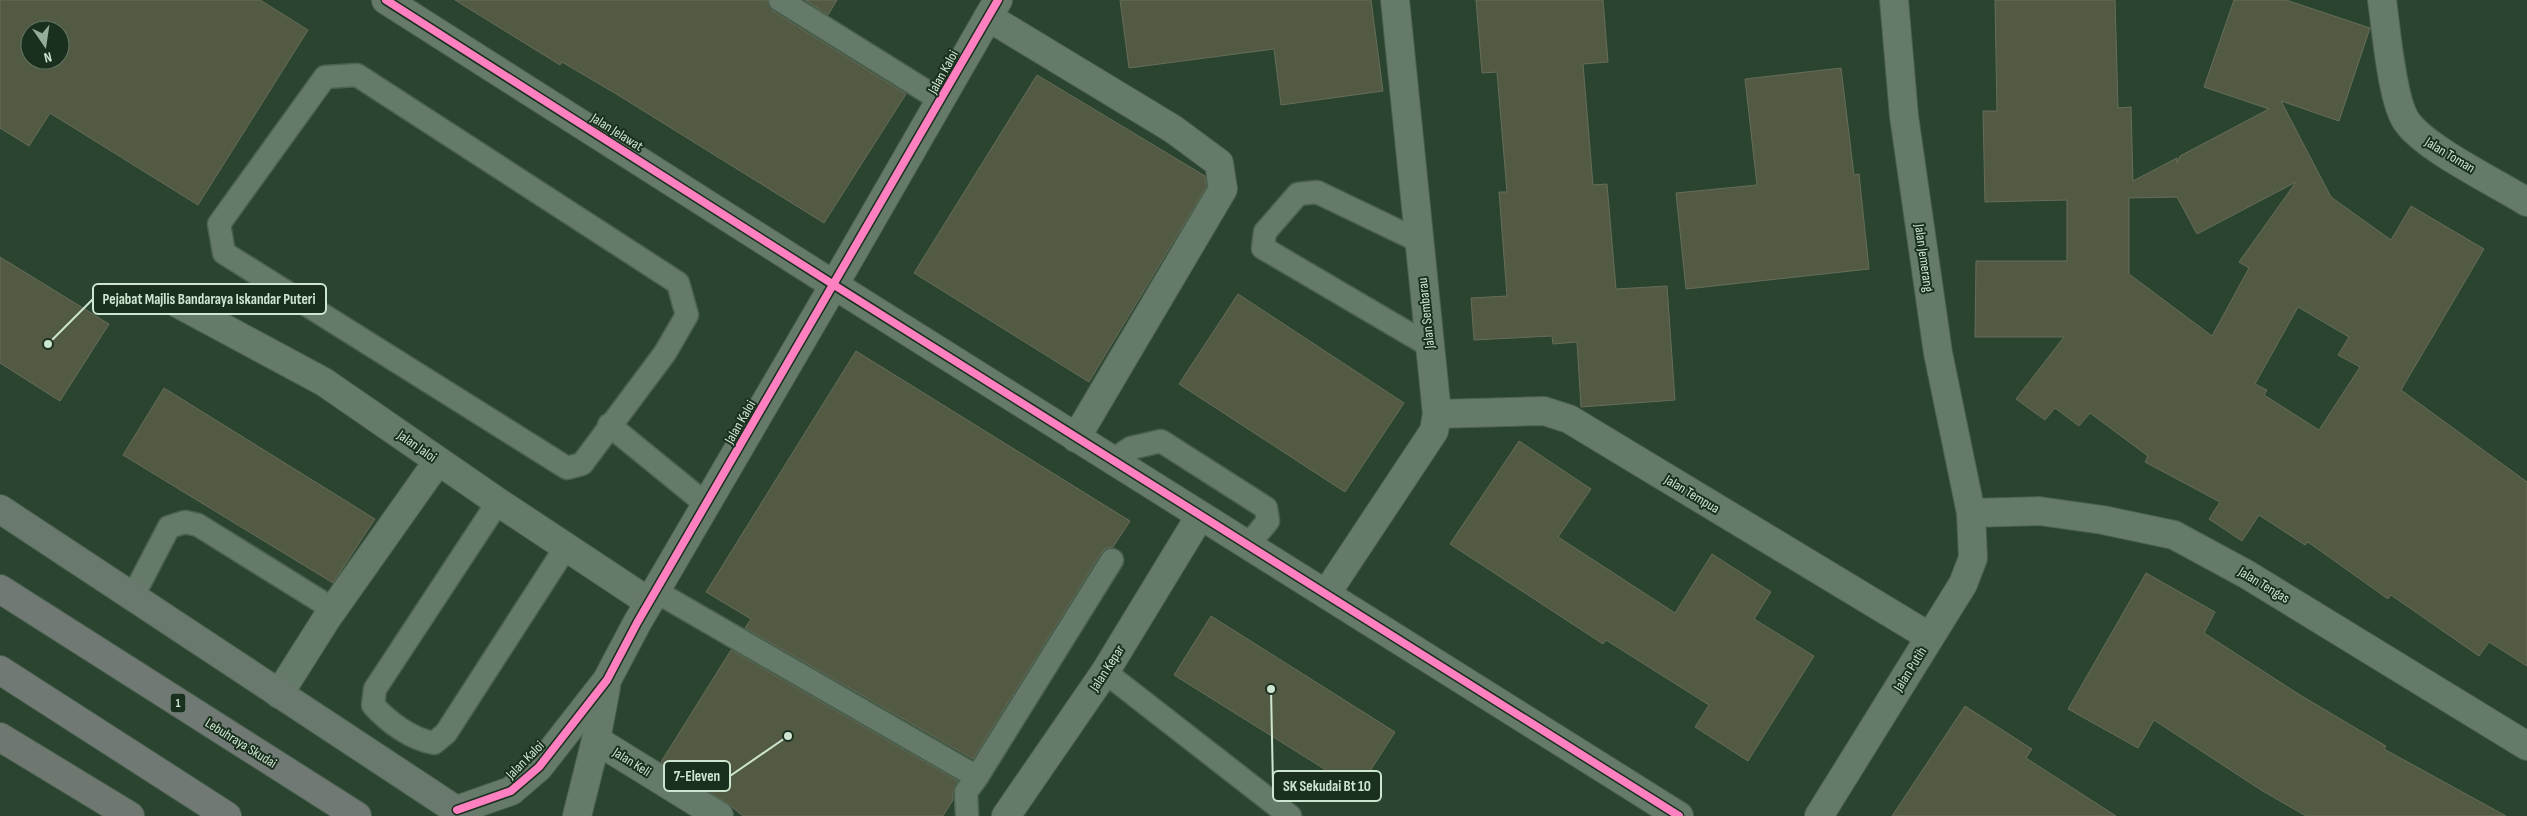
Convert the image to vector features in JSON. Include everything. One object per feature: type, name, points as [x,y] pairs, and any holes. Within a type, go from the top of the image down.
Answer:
[{"type":"highway","name":"Lebuhraya Skudai","points":[[0,589],[356,816]]},
{"type":"highway","points":[[0,670],[227,816]]},
{"type":"main road","points":[[0,509],[461,813]]},
{"type":"main road","points":[[0,737],[130,816]]},
{"type":"street","name":"Jalan Jelawat","points":[[386,0],[1076,438],[1679,816]]},
{"type":"street","name":"Jalan Sembarau","points":[[1326,594],[1434,431],[1437,414],[1395,0]]},
{"type":"street","name":"Jalan Jemerang","points":[[1894,0],[1904,116],[1938,353],[1971,513]]},
{"type":"street","name":"Jalan Toman","points":[[2382,0],[2398,104],[2406,122],[2421,138],[2527,202]]},
{"type":"street","name":"Jalan Kaloi","points":[[461,813],[511,791],[539,767],[607,680],[652,597],[942,100],[993,9]]},
{"type":"street","points":[[993,9],[1173,129],[1218,163],[1223,189],[1076,438]]},
{"type":"street","name":"Jalan Jaloi","points":[[178,303],[324,382],[566,547],[652,597]]},
{"type":"street","name":"Jalan Tempua","points":[[1437,414],[1544,411],[1569,419],[1930,637]]},
{"type":"street","points":[[279,694],[333,609],[438,461]]},
{"type":"street","name":"Jalan Tengas","points":[[1971,513],[2039,511],[2103,520],[2174,535],[2246,574],[2527,746]]},
{"type":"street","name":"Jalan Putih","points":[[1819,816],[1963,584],[1973,558],[1971,513]]},
{"type":"street","name":"Jalan Kepar","points":[[1006,816],[1105,672],[1200,516]]},
{"type":"street","name":"Jalan Kaloi","points":[[577,816],[596,740],[607,680]]},
{"type":"street","name":"Jalan Keli","points":[[596,740],[720,816]]},
{"type":"lane","points":[[780,0],[942,100]]},
{"type":"lane","points":[[357,76],[678,283],[687,315],[665,353],[609,425],[582,464],[567,468],[224,254],[219,224],[325,77],[357,76]]},
{"type":"lane","points":[[1419,241],[1317,192],[1298,194],[1265,232],[1264,248],[1430,346]]},
{"type":"lane","points":[[609,425],[706,504]]},
{"type":"lane","points":[[1113,460],[1120,453],[1143,444],[1161,441],[1169,446],[1266,508],[1268,521],[1248,545]]},
{"type":"lane","points":[[498,502],[375,689],[373,705],[384,717],[420,741],[434,743],[446,734],[566,547]]},
{"type":"lane","points":[[133,596],[169,527],[185,522],[198,525],[333,609]]},
{"type":"lane","points":[[967,816],[966,792],[1112,560]]},
{"type":"lane","points":[[652,597],[977,777]]},
{"type":"lane","points":[[1105,672],[1290,816]]},
{"type":"building","points":[[0,0],[260,0],[308,30],[198,205],[50,113],[29,146],[0,128]]},
{"type":"building","points":[[455,0],[767,0],[773,11],[906,94],[824,223],[618,95],[562,62],[560,65]]},
{"type":"building","points":[[805,0],[837,0],[828,15]]},
{"type":"building","points":[[1120,0],[1371,0],[1383,91],[1281,105],[1274,49],[1129,68]]},
{"type":"building","points":[[1476,0],[1603,0],[1608,62],[1583,64],[1593,185],[1607,184],[1616,289],[1667,286],[1675,400],[1581,407],[1577,342],[1553,344],[1552,336],[1474,340],[1471,298],[1507,296],[1499,192],[1507,192],[1497,72],[1482,73]]},
{"type":"building","points":[[1995,0],[2115,0],[2118,108],[2131,107],[2133,181],[2177,158],[2177,163],[2180,156],[2269,109],[2204,87],[2234,0],[2286,0],[2370,28],[2339,121],[2281,101],[2331,197],[2391,240],[2411,206],[2484,249],[2401,390],[2527,482],[2527,666],[2489,642],[2479,656],[2391,595],[2388,599],[2308,542],[2305,545],[2259,515],[2242,541],[2209,519],[2220,502],[2145,462],[2148,456],[2090,413],[2079,426],[2055,408],[2045,420],[2016,399],[2064,337],[1975,337],[1976,261],[2067,261],[2067,200],[1985,202],[1983,111],[1997,111]],"holes":[[[2296,182],[2239,262],[2249,268],[2212,336],[2129,274],[2129,198],[2177,197],[2197,234]],[[2298,307],[2349,337],[2338,355],[2360,367],[2319,430],[2264,395],[2267,390],[2255,384]]]},
{"type":"building","points":[[1841,68],[1854,175],[1859,174],[1869,269],[1686,289],[1676,193],[1757,185],[1745,79]]},
{"type":"building","points":[[1037,75],[1205,176],[1207,186],[1089,382],[914,273]]},
{"type":"building","points":[[0,257],[109,324],[60,401],[0,363]]},
{"type":"building","points":[[1238,294],[1404,403],[1345,492],[1179,384]]},
{"type":"building","points":[[856,351],[1130,521],[1113,547],[1106,548],[1101,553],[973,759],[745,628],[751,619],[706,592]]},
{"type":"building","points":[[164,388],[375,519],[333,583],[123,455]]},
{"type":"building","points":[[1519,441],[1591,489],[1558,537],[1675,613],[1712,554],[1771,592],[1754,619],[1814,656],[1748,761],[1695,727],[1709,705],[1606,640],[1603,644],[1450,544]]},
{"type":"building","points":[[2146,573],[2215,612],[2204,633],[2300,695],[2386,746],[2384,749],[2506,816],[2306,816],[2261,790],[2154,720],[2138,748],[2068,709]]},
{"type":"building","points":[[1211,616],[1395,732],[1358,790],[1174,675]]},
{"type":"building","points":[[731,650],[958,781],[953,792],[953,800],[943,816],[743,816],[727,803],[661,762]]},
{"type":"building","points":[[1965,706],[2032,749],[2026,758],[2116,816],[1892,816]]},
{"type":"cycle path","points":[[386,0],[834,285],[1679,816]]},
{"type":"cycle path","points":[[457,810],[511,791],[539,767],[607,680],[637,623],[998,0]]},
{"type":"place","name":"Pejabat Majlis Bandaraya Iskandar Puteri","points":[[48,344]]},
{"type":"place","name":"SK Sekudai Bt 10","points":[[1271,689]]},
{"type":"place","name":"7-Eleven","points":[[788,736]]}]
